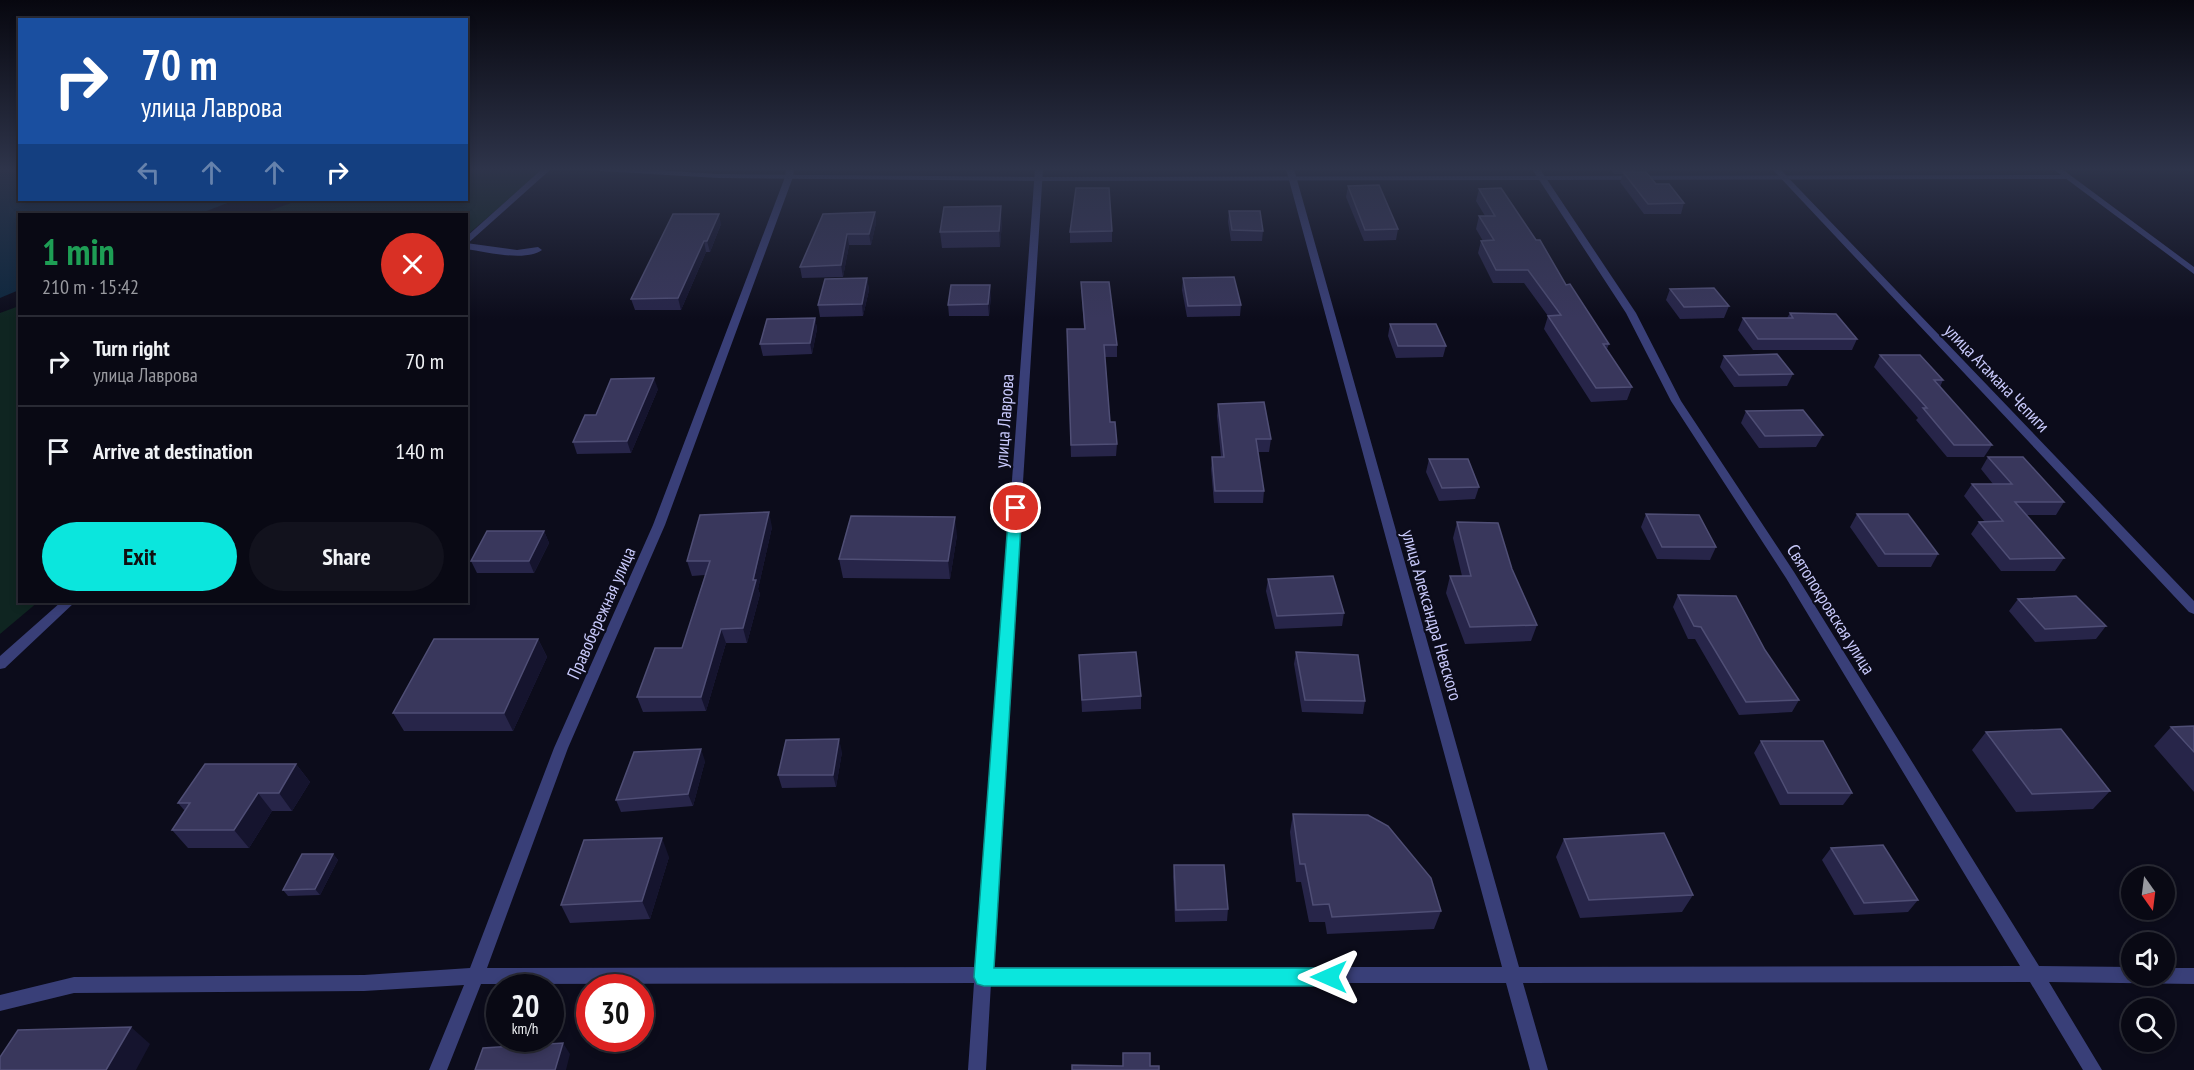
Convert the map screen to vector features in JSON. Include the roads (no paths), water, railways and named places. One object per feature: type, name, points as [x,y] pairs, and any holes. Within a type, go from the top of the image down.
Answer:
[{"type":"street","points":[[468,242],[493,219]]},
{"type":"street","name":"Правобережная улица","points":[[438,1070],[476,976],[561,748],[659,525],[773,219]]},
{"type":"street","name":"улица Лаврова","points":[[977,1070],[1036,219]]},
{"type":"street","name":"улица Александра Невского","points":[[1303,219],[1539,1070]]},
{"type":"street","name":"Святопокровская улица","points":[[1568,219],[1630,313],[1676,401],[1790,575],[2093,1070]]},
{"type":"street","name":"улица Атамана Чепиги","points":[[1824,219],[2194,609]]},
{"type":"street","points":[[2123,219],[2194,271]]},
{"type":"street","points":[[468,244],[517,253],[538,250]]},
{"type":"street","points":[[0,664],[68,603]]},
{"type":"street","points":[[0,1003],[74,985],[364,983],[476,976],[2033,974],[2194,976]]},
{"type":"water","points":[[0,219],[18,219],[18,290],[0,298]]}]
